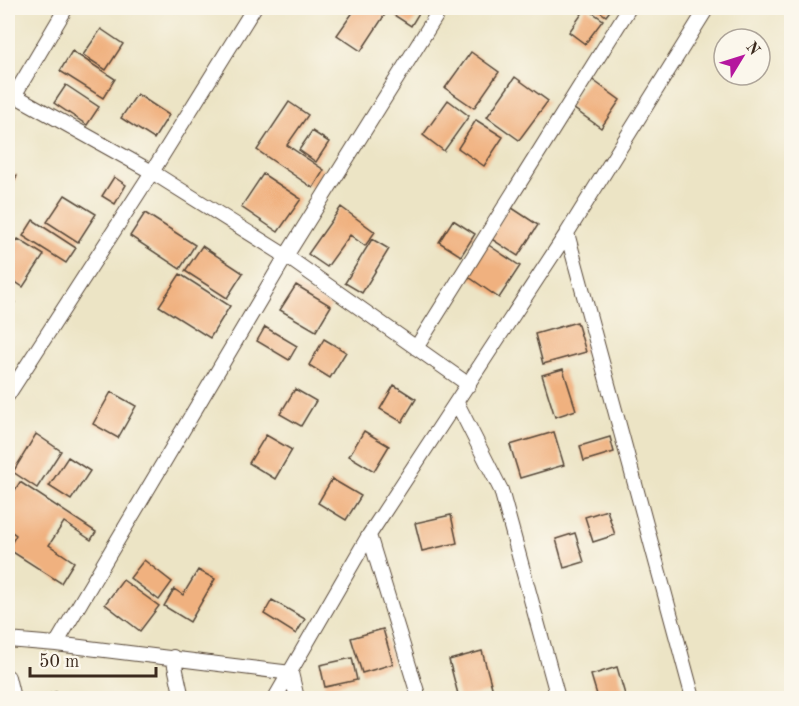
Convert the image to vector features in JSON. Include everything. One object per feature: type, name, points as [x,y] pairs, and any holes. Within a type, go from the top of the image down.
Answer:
[{"type":"street","points":[[66,8],[11,101],[152,172],[286,256],[469,385]]},
{"type":"street","points":[[8,394],[152,172],[254,8]]},
{"type":"street","points":[[56,644],[286,256],[441,8]]},
{"type":"street","points":[[416,348],[629,8]]},
{"type":"street","points":[[274,699],[369,535],[567,233],[707,8]]},
{"type":"street","points":[[567,233],[693,699]]},
{"type":"street","points":[[457,403],[501,490],[558,699]]},
{"type":"street","points":[[369,535],[419,699]]},
{"type":"street","points":[[8,640],[173,657],[291,673]]},
{"type":"street","points":[[173,657],[182,699]]},
{"type":"street","points":[[291,673],[297,699]]},
{"type":"street","points":[[8,676],[13,699]]},
{"type":"building","points":[[356,8],[378,8],[386,13],[361,51],[337,35]]},
{"type":"building","points":[[383,8],[422,8],[411,26]]},
{"type":"building","points":[[586,8],[603,20],[585,44],[569,32]]},
{"type":"building","points":[[595,8],[612,8],[606,16]]},
{"type":"building","points":[[101,29],[123,44],[106,70],[83,55]]},
{"type":"building","points":[[72,51],[115,79],[103,98],[60,71]]},
{"type":"building","points":[[471,52],[499,72],[474,108],[445,88]]},
{"type":"building","points":[[515,77],[548,101],[519,140],[487,117]]},
{"type":"building","points":[[590,78],[620,100],[601,128],[570,106]]},
{"type":"building","points":[[66,85],[99,107],[87,125],[54,103]]},
{"type":"building","points":[[137,94],[169,115],[154,139],[121,118]]},
{"type":"building","points":[[448,100],[469,116],[444,151],[423,135]]},
{"type":"building","points":[[289,102],[308,115],[287,145],[324,170],[313,188],[257,150]]},
{"type":"building","points":[[476,120],[503,137],[484,166],[458,148]]},
{"type":"building","points":[[312,131],[329,142],[316,162],[299,150]]},
{"type":"building","points":[[8,170],[17,176],[8,192]]},
{"type":"building","points":[[263,174],[301,199],[278,232],[241,207]]},
{"type":"building","points":[[114,177],[126,185],[115,204],[102,196]]},
{"type":"building","points":[[65,195],[96,214],[78,242],[47,222]]},
{"type":"building","points":[[509,206],[538,225],[518,256],[490,238]]},
{"type":"building","points":[[341,207],[375,232],[365,246],[350,235],[327,267],[308,254]]},
{"type":"building","points":[[145,213],[195,245],[180,269],[130,236]]},
{"type":"building","points":[[33,220],[76,248],[66,263],[23,236]]},
{"type":"building","points":[[453,220],[475,234],[461,256],[439,242]]},
{"type":"building","points":[[18,239],[44,255],[23,287],[8,277],[8,255]]},
{"type":"building","points":[[372,239],[389,249],[362,293],[345,283]]},
{"type":"building","points":[[487,244],[520,266],[499,298],[466,275]]},
{"type":"building","points":[[202,246],[243,273],[227,298],[185,271]]},
{"type":"building","points":[[180,274],[230,306],[210,338],[159,306]]},
{"type":"building","points":[[296,285],[331,306],[316,331],[280,310]]},
{"type":"building","points":[[8,297],[15,302],[8,313]]},
{"type":"building","points":[[577,322],[586,352],[543,364],[535,334]]},
{"type":"building","points":[[265,327],[297,346],[289,360],[257,341]]},
{"type":"building","points":[[324,339],[346,352],[330,378],[309,365]]},
{"type":"building","points":[[563,369],[576,410],[555,417],[542,375]]},
{"type":"building","points":[[394,385],[416,399],[402,422],[380,409]]},
{"type":"building","points":[[295,389],[316,401],[301,426],[280,414]]},
{"type":"building","points":[[111,392],[136,406],[118,438],[93,424]]},
{"type":"building","points":[[364,431],[389,446],[374,471],[349,456]]},
{"type":"building","points":[[554,432],[564,465],[520,478],[510,445]]},
{"type":"building","points":[[36,434],[61,451],[37,488],[13,472]]},
{"type":"building","points":[[266,435],[292,450],[275,479],[249,463]]},
{"type":"building","points":[[610,437],[614,452],[584,461],[580,446]]},
{"type":"building","points":[[68,457],[90,471],[71,500],[49,486]]},
{"type":"building","points":[[332,479],[361,496],[346,520],[318,503]]},
{"type":"building","points":[[20,482],[96,532],[91,540],[64,522],[49,545],[74,562],[61,583],[8,549],[16,535],[8,529],[8,501]]},
{"type":"building","points":[[607,510],[615,535],[593,542],[585,517]]},
{"type":"building","points":[[451,515],[457,543],[422,551],[415,523]]},
{"type":"building","points":[[575,533],[584,562],[564,568],[556,539]]},
{"type":"building","points":[[144,560],[172,582],[159,600],[130,578]]},
{"type":"building","points":[[198,570],[215,579],[190,622],[164,606],[174,589],[183,595]]},
{"type":"building","points":[[123,580],[159,606],[140,631],[105,604]]},
{"type":"building","points":[[272,600],[305,619],[296,634],[264,614]]},
{"type":"building","points":[[383,629],[393,664],[362,673],[351,638]]},
{"type":"building","points":[[482,651],[493,691],[459,698],[449,660]]},
{"type":"building","points":[[352,658],[357,680],[325,687],[320,665]]},
{"type":"building","points":[[617,667],[626,698],[598,698],[591,675]]},
{"type":"building","points":[[56,692],[57,698],[35,698]]}]
